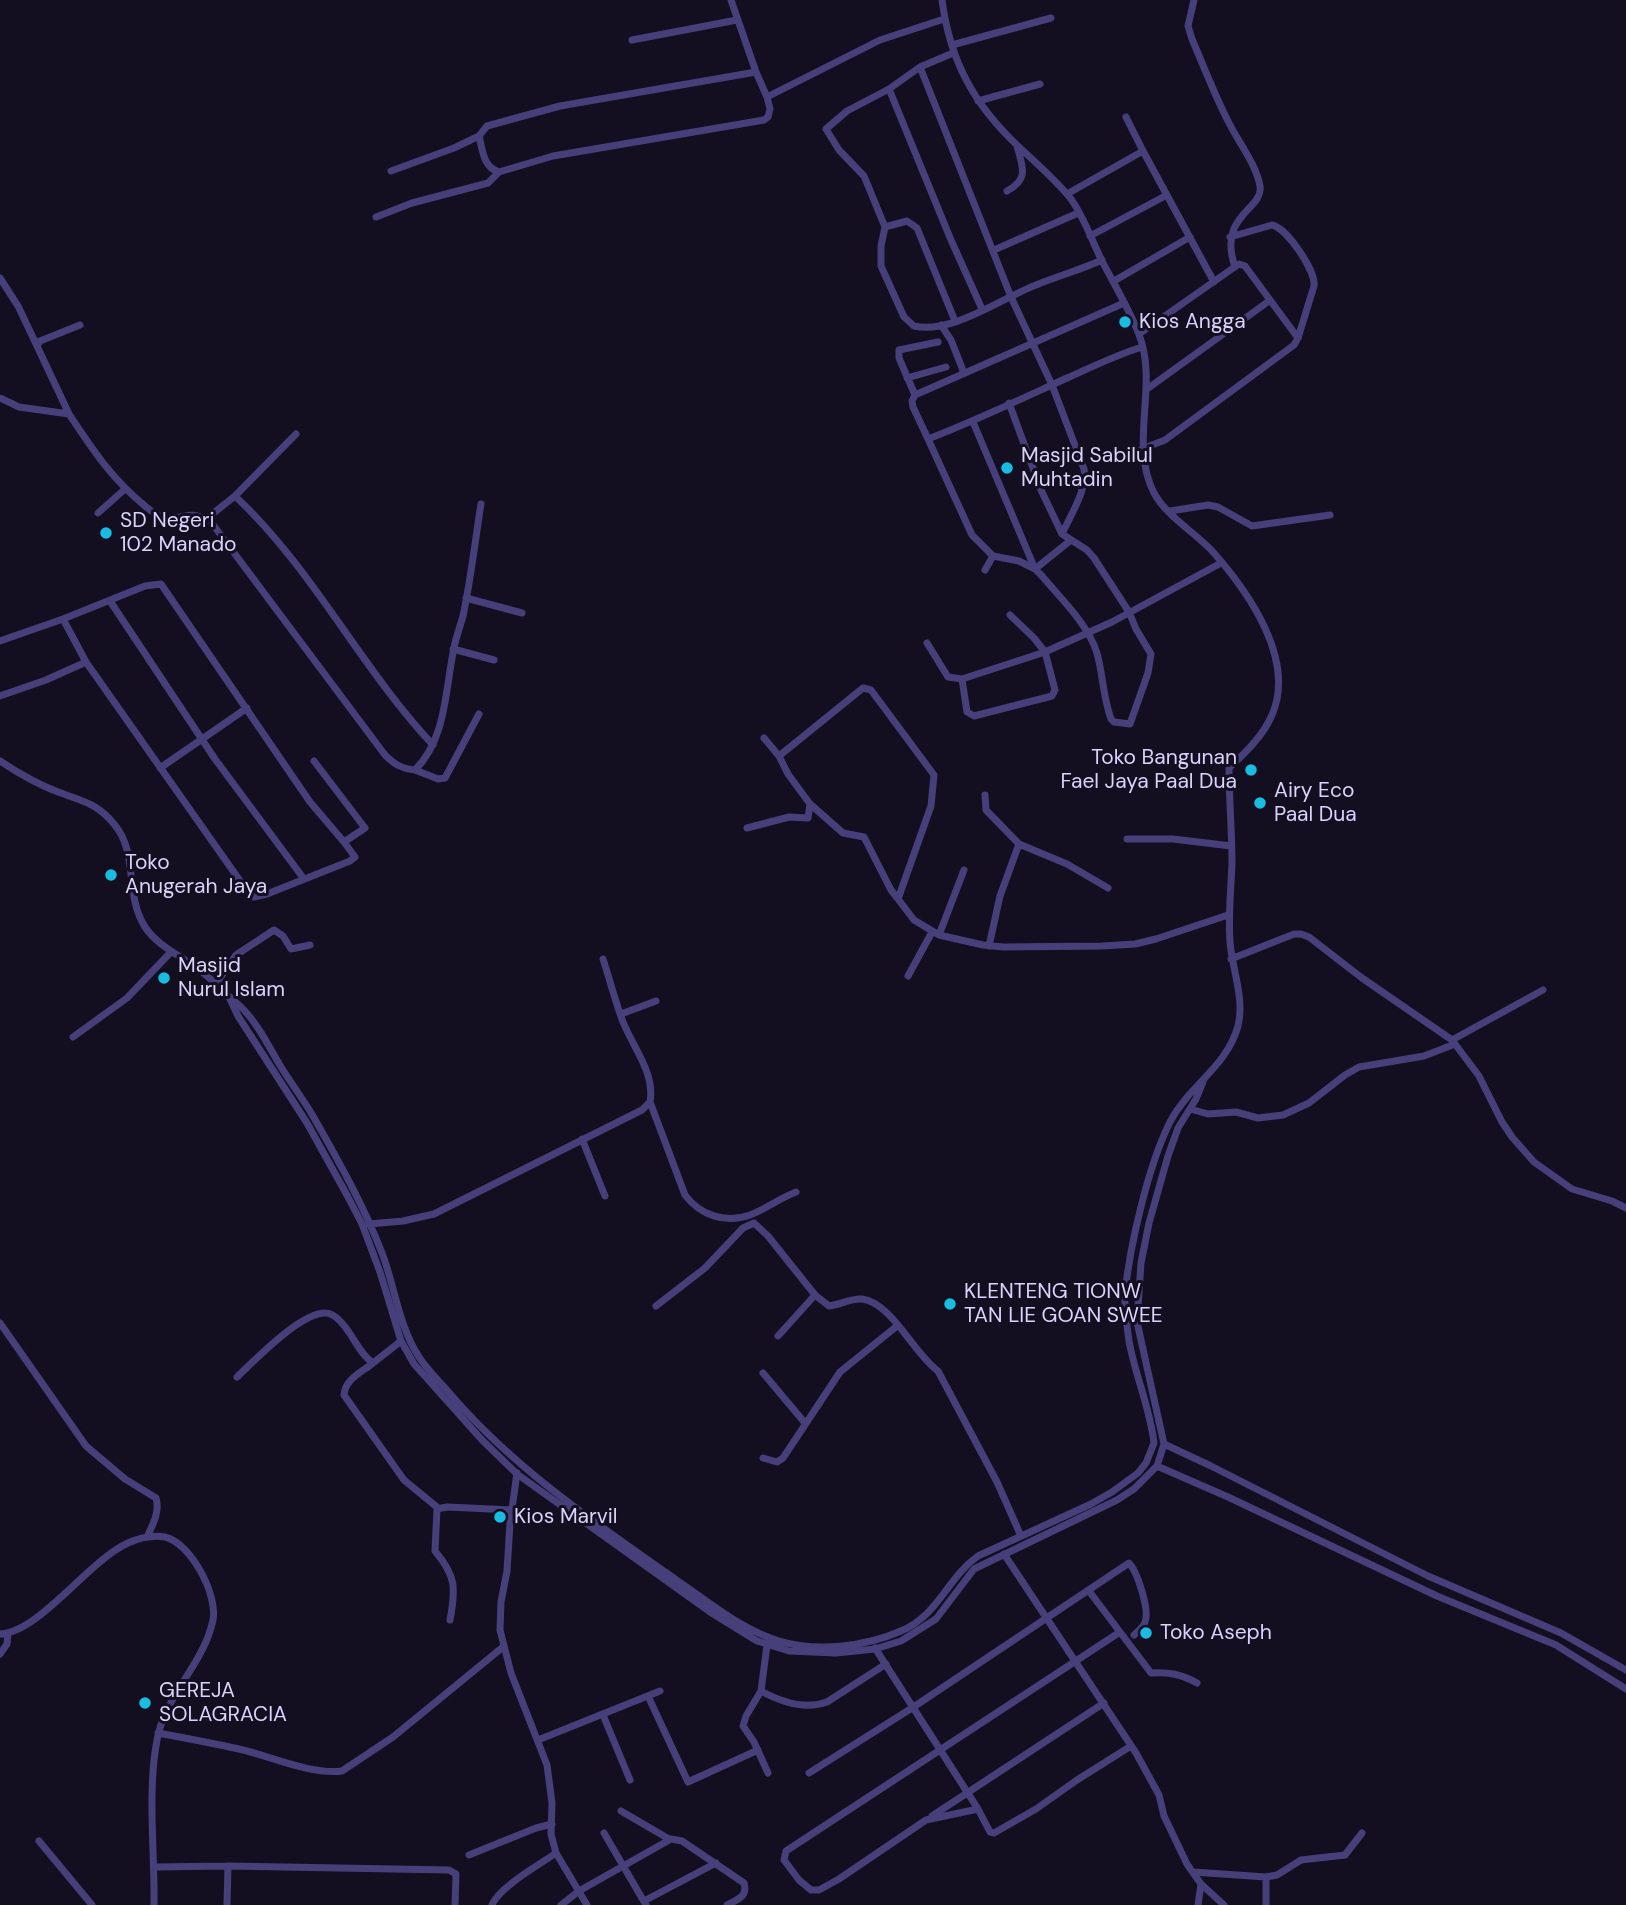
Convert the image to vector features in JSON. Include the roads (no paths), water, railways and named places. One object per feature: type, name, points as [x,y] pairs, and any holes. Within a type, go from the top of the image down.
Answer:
[{"type":"street","points":[[376,217],[412,203],[488,183],[499,172],[553,156],[758,122],[768,117],[770,109],[767,97],[731,0]]},
{"type":"street","points":[[0,761],[21,775],[59,792],[86,800],[100,809],[117,827],[130,858],[132,898],[139,917],[154,939],[198,969],[244,1011],[312,1115],[383,1254],[408,1336],[419,1358],[519,1470],[726,1614],[779,1641],[816,1646],[874,1645],[919,1621],[934,1608],[962,1567],[978,1556],[1091,1504],[1138,1473],[1154,1443],[1130,1344],[1125,1294],[1156,1154],[1175,1111],[1218,1065],[1239,1024],[1228,915],[1231,846],[1229,768],[1263,733],[1272,715],[1279,688],[1278,666],[1267,634],[1244,590],[1155,495],[1145,468],[1142,449],[1147,371],[1139,334],[1067,194],[983,110],[953,49],[944,19],[942,0]]},
{"type":"street","points":[[1194,0],[1188,26],[1192,39],[1260,188],[1259,194],[1238,220],[1230,237],[1229,247],[1235,267]]},
{"type":"street","points":[[1051,18],[953,49],[920,67],[889,89],[847,111],[826,129],[839,150],[864,176],[885,227],[881,266],[904,317],[914,326],[941,325],[955,321],[1036,284],[1102,260]]},
{"type":"street","points":[[767,97],[880,40],[944,19]]},
{"type":"street","points":[[632,40],[737,20]]},
{"type":"street","points":[[920,67],[995,250],[1011,297],[1052,385],[1084,469],[1085,478],[1062,534]]},
{"type":"street","points":[[391,171],[480,136],[487,126],[560,106],[756,72]]},
{"type":"street","points":[[978,101],[1040,84]]},
{"type":"street","points":[[889,89],[982,309]]},
{"type":"street","points":[[1126,117],[1214,282]]},
{"type":"street","points":[[480,136],[485,162],[491,169],[499,172]]},
{"type":"street","points":[[1007,191],[1020,184],[1023,176],[1017,145]]},
{"type":"street","points":[[1067,194],[1143,151]]},
{"type":"street","points":[[1090,236],[1167,195]]},
{"type":"street","points":[[995,250],[1078,213]]},
{"type":"street","points":[[885,227],[907,221],[917,228],[955,321]]},
{"type":"street","points":[[1142,449],[1165,440],[1293,345],[1298,338],[1314,286],[1315,279],[1309,266],[1278,226],[1272,225],[1230,237]]},
{"type":"street","points":[[1114,281],[1190,237]]},
{"type":"street","points":[[1139,334],[1239,264],[1245,266],[1298,338]]},
{"type":"street","points":[[0,278],[18,306],[69,414],[103,466],[125,489],[157,515],[170,518],[194,514],[206,519],[234,551],[385,755],[401,768],[438,779],[445,778],[479,714]]},
{"type":"street","points":[[1147,388],[1269,301]]},
{"type":"street","points":[[1035,569],[1019,561],[993,556],[972,535],[912,401],[915,395],[1124,303]]},
{"type":"street","points":[[37,346],[40,341],[80,325]]},
{"type":"street","points":[[941,325],[951,340],[964,373]]},
{"type":"street","points":[[915,395],[899,358],[899,350],[938,342]]},
{"type":"street","points":[[928,439],[973,422],[1009,403],[1142,347]]},
{"type":"street","points":[[907,378],[946,367]]},
{"type":"street","points":[[0,398],[19,407],[69,414]]},
{"type":"street","points":[[973,422],[1035,569],[1088,633],[1096,653],[1102,690],[1111,719],[1114,722],[1130,724],[1151,654],[1129,612],[1094,558],[1062,534],[1041,490],[1009,403]]},
{"type":"street","points":[[206,519],[235,496],[296,434]]},
{"type":"street","points":[[98,513],[125,489]]},
{"type":"street","points":[[235,496],[261,519],[285,547],[367,665],[433,745]]},
{"type":"street","points":[[415,771],[433,745],[447,695],[453,649],[466,598],[481,504]]},
{"type":"street","points":[[1170,511],[1218,507],[1252,526],[1331,515]]},
{"type":"street","points":[[1035,569],[1071,540]]},
{"type":"street","points":[[985,570],[993,556]]},
{"type":"street","points":[[927,643],[948,677],[962,679],[1045,652],[1088,633],[1221,563]]},
{"type":"street","points":[[0,641],[145,586],[161,584],[310,802],[355,857],[342,865],[258,897],[250,895],[86,662],[63,619]]},
{"type":"street","points":[[466,598],[522,613]]},
{"type":"street","points":[[110,601],[201,738],[304,879]]},
{"type":"street","points":[[962,679],[967,712],[974,716],[1051,698],[1055,690],[1045,652],[1010,615]]},
{"type":"street","points":[[453,649],[494,660]]},
{"type":"street","points":[[0,696],[86,662]]},
{"type":"street","points":[[779,756],[863,688],[871,690],[934,775],[931,806],[898,899]]},
{"type":"street","points":[[160,768],[247,708]]},
{"type":"street","points":[[764,738],[810,804],[843,834],[864,837],[891,890],[914,920],[935,933],[989,946],[1127,945],[1156,939],[1228,915]]},
{"type":"street","points":[[314,761],[365,828],[344,842]]},
{"type":"street","points":[[985,796],[985,810],[1019,844],[1066,864],[1108,888]]},
{"type":"street","points":[[747,828],[789,817],[808,818],[810,804]]},
{"type":"street","points":[[1127,839],[1172,839],[1231,846]]},
{"type":"street","points":[[989,946],[1000,896],[1019,844]]},
{"type":"street","points":[[908,976],[935,933],[964,870]]},
{"type":"street","points":[[216,984],[236,955],[274,930],[283,936],[291,948],[310,944]]},
{"type":"street","points":[[1231,958],[1301,933],[1454,1042],[1479,1076],[1502,1122],[1534,1162],[1572,1189],[1612,1200],[1626,1208]]},
{"type":"street","points":[[73,1037],[127,998],[171,952]]},
{"type":"street","points":[[603,959],[621,1014],[649,1074],[653,1088],[650,1102],[685,1195],[694,1207],[704,1214],[722,1217],[748,1216],[796,1192]]},
{"type":"street","points":[[1190,1109],[1208,1114],[1236,1112],[1258,1118],[1283,1115],[1309,1103],[1345,1075],[1359,1068],[1424,1056],[1454,1042],[1543,990]]},
{"type":"street","points":[[230,999],[238,1016],[307,1123],[352,1206],[380,1272],[401,1341],[414,1364],[426,1378],[482,1440],[519,1470],[710,1612],[767,1645],[789,1651],[816,1653],[901,1640],[936,1619],[971,1572],[1117,1500],[1135,1489],[1157,1466],[1164,1444],[1137,1322],[1141,1263],[1178,1128],[1204,1078]]},
{"type":"street","points":[[621,1014],[656,1000]]},
{"type":"street","points":[[369,1224],[403,1221],[434,1214],[642,1110],[650,1102]]},
{"type":"street","points":[[582,1139],[605,1196]]},
{"type":"street","points":[[1149,1183],[1160,1186]]},
{"type":"street","points":[[656,1306],[705,1268],[743,1228],[754,1223],[768,1236],[815,1295],[830,1306],[838,1306],[852,1300],[873,1303],[897,1326],[922,1359],[938,1371],[997,1482],[1021,1536]]},
{"type":"street","points":[[778,1336],[815,1295]]},
{"type":"street","points":[[237,1377],[272,1344],[304,1320],[324,1313],[333,1315],[341,1322],[367,1359],[373,1363]]},
{"type":"street","points":[[0,1324],[86,1446],[125,1479],[156,1498],[156,1516],[147,1537]]},
{"type":"street","points":[[763,1458],[777,1462],[783,1458],[840,1372],[897,1326]]},
{"type":"street","points":[[401,1341],[353,1378],[345,1388],[345,1395],[404,1480],[438,1508],[512,1510]]},
{"type":"street","points":[[763,1373],[805,1423]]},
{"type":"street","points":[[1164,1444],[1427,1576],[1561,1633],[1626,1670]]},
{"type":"street","points":[[1157,1466],[1437,1596],[1556,1645],[1626,1689]]},
{"type":"street","points":[[519,1470],[499,1625],[503,1647],[547,1765],[552,1802],[551,1834],[556,1853],[587,1905]]},
{"type":"street","points":[[438,1508],[434,1549],[444,1561],[454,1584],[455,1595],[450,1620]]},
{"type":"street","points":[[0,1654],[7,1644],[4,1634],[24,1627],[35,1619],[110,1554],[129,1543],[147,1537],[164,1537],[174,1541],[185,1549],[204,1578],[214,1607],[214,1616],[208,1636],[173,1699],[158,1733],[153,1775],[154,1905]]},
{"type":"street","points":[[1004,1554],[1131,1746],[1159,1795],[1164,1816],[1180,1853],[1201,1884],[1224,1905]]},
{"type":"street","points":[[809,1773],[912,1708],[1122,1567],[1132,1564],[1138,1576],[1146,1615],[1146,1622],[1134,1635]]},
{"type":"street","points":[[1089,1591],[1151,1673],[1184,1675],[1197,1683]]},
{"type":"street","points":[[1104,1703],[819,1890],[811,1889],[799,1880],[784,1860],[786,1852],[1120,1632]]},
{"type":"street","points":[[1556,1645],[1561,1633]]},
{"type":"street","points":[[767,1645],[761,1691],[743,1726],[768,1773]]},
{"type":"street","points":[[874,1645],[990,1832],[996,1833],[1131,1746]]},
{"type":"street","points":[[158,1733],[240,1749],[299,1765],[342,1771],[393,1737],[503,1647]]},
{"type":"street","points":[[761,1691],[777,1700],[817,1706],[886,1664]]},
{"type":"street","points":[[538,1740],[660,1691]]},
{"type":"street","points":[[648,1696],[688,1782],[758,1750]]},
{"type":"street","points":[[603,1715],[630,1780]]},
{"type":"street","points":[[926,1820],[978,1809]]},
{"type":"street","points":[[621,1811],[669,1839],[682,1842],[739,1878],[745,1885],[743,1896],[727,1905]]},
{"type":"street","points":[[469,1854],[552,1824]]},
{"type":"street","points":[[604,1833],[645,1903],[716,1863]]},
{"type":"street","points":[[1193,1872],[1266,1877],[1277,1875],[1301,1860],[1345,1855],[1362,1833]]},
{"type":"street","points":[[561,1905],[579,1891],[669,1839]]},
{"type":"street","points":[[39,1841],[92,1905]]},
{"type":"street","points":[[492,1905],[495,1898],[556,1853]]},
{"type":"street","points":[[227,1905],[228,1866]]},
{"type":"street","points":[[155,1867],[449,1870],[456,1874],[455,1905]]},
{"type":"street","points":[[1266,1877],[1266,1905]]},
{"type":"street","points":[[1198,1905],[1201,1884]]},
{"type":"place","name":"Kios Angga","points":[[1125,322]]},
{"type":"place","name":"Masjid Sabilul Muhtadin","points":[[1007,468]]},
{"type":"place","name":"SD Negeri 102 Manado","points":[[106,533]]},
{"type":"place","name":"Toko Bangunan Fael Jaya Paal Dua","points":[[1251,770]]},
{"type":"place","name":"Airy Eco Paal Dua","points":[[1260,803]]},
{"type":"place","name":"Toko Anugerah Jaya","points":[[111,875]]},
{"type":"place","name":"Masjid Nurul Islam","points":[[164,978]]},
{"type":"place","name":"KLENTENG TIONW TAN LIE GOAN SWEE","points":[[950,1304]]},
{"type":"place","name":"Kios Marvil","points":[[500,1517]]},
{"type":"place","name":"Toko Aseph","points":[[1146,1633]]},
{"type":"place","name":"GEREJA SOLAGRACIA","points":[[145,1703]]}]
